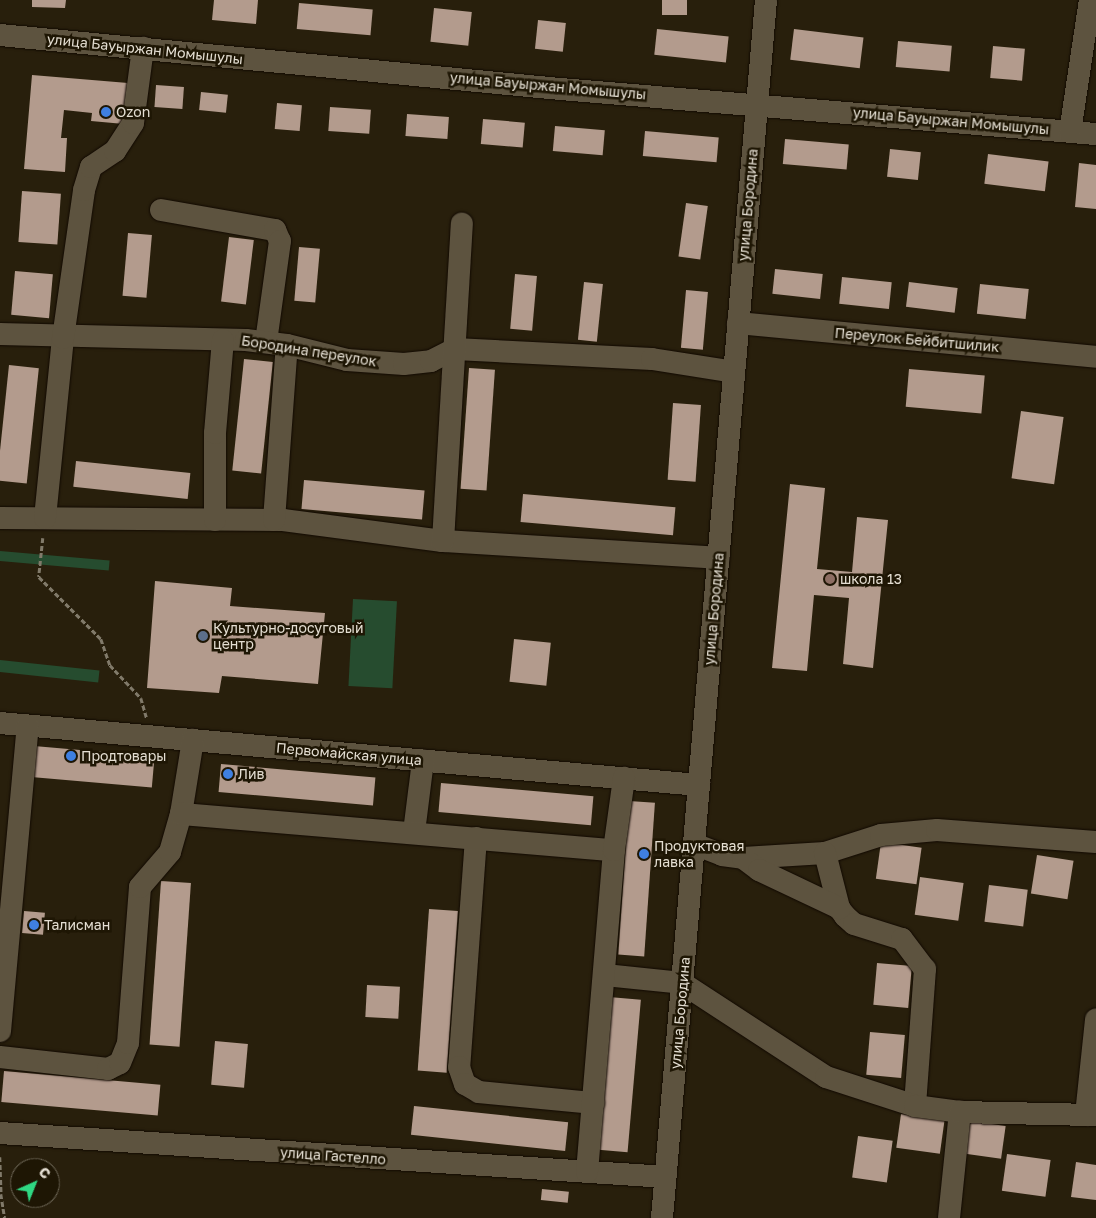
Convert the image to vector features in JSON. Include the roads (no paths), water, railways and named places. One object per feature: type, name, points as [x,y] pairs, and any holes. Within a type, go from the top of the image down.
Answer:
[{"type":"street","name":"улица Бородина","points":[[662,1218],[766,0]]},
{"type":"street","points":[[1070,132],[1090,0]]},
{"type":"street","name":"улица Бауыржан Момышулы","points":[[0,35],[549,88],[1096,134]]},
{"type":"street","points":[[45,518],[63,338],[84,190],[91,167],[115,151],[133,123],[143,48]]},
{"type":"street","points":[[161,210],[275,230],[280,241],[274,520]]},
{"type":"street","points":[[443,541],[462,224]]},
{"type":"street","name":"Переулок Бейбитшилик","points":[[738,323],[1096,357]]},
{"type":"street","name":"Бородина переулок","points":[[0,334],[63,338],[223,340],[277,343],[347,360],[404,364],[432,361],[455,350],[652,359],[734,372]]},
{"type":"street","points":[[215,520],[215,433],[223,340]]},
{"type":"street","points":[[0,518],[274,520],[443,541],[718,558]]},
{"type":"street","name":"Первомайская улица","points":[[0,723],[152,734],[193,740],[699,785]]},
{"type":"street","points":[[0,1031],[28,726]]},
{"type":"street","points":[[0,1057],[108,1069],[120,1062],[128,1043],[140,887],[170,852],[181,814],[193,740]]},
{"type":"street","points":[[414,832],[423,760]]},
{"type":"street","points":[[587,1172],[614,850],[624,778]]},
{"type":"street","points":[[181,814],[614,850]]},
{"type":"street","points":[[694,844],[722,855],[743,858],[825,853],[881,835],[937,830],[1096,842]]},
{"type":"street","points":[[476,838],[459,1067],[464,1084],[479,1092],[593,1104]]},
{"type":"street","points":[[825,853],[839,908]]},
{"type":"street","points":[[743,858],[774,878],[839,908],[854,924],[902,939],[925,969],[915,1106]]},
{"type":"street","points":[[605,975],[682,983],[826,1077],[915,1106],[960,1112],[1091,1115],[1096,1020]]},
{"type":"street","points":[[949,1218],[960,1112]]},
{"type":"street","name":"улица Гастелло","points":[[0,1133],[666,1177]]},
{"type":"place","name":"Ozon","points":[[106,112]]},
{"type":"place","name":"школа 13","points":[[830,579]]},
{"type":"place","name":"Культурно-досуговый центр","points":[[203,636]]},
{"type":"place","name":"Продтовары","points":[[71,756]]},
{"type":"place","name":"Лив","points":[[228,774]]},
{"type":"place","name":"Продуктовая лавка","points":[[644,854]]},
{"type":"place","name":"Талисман","points":[[34,925]]}]
